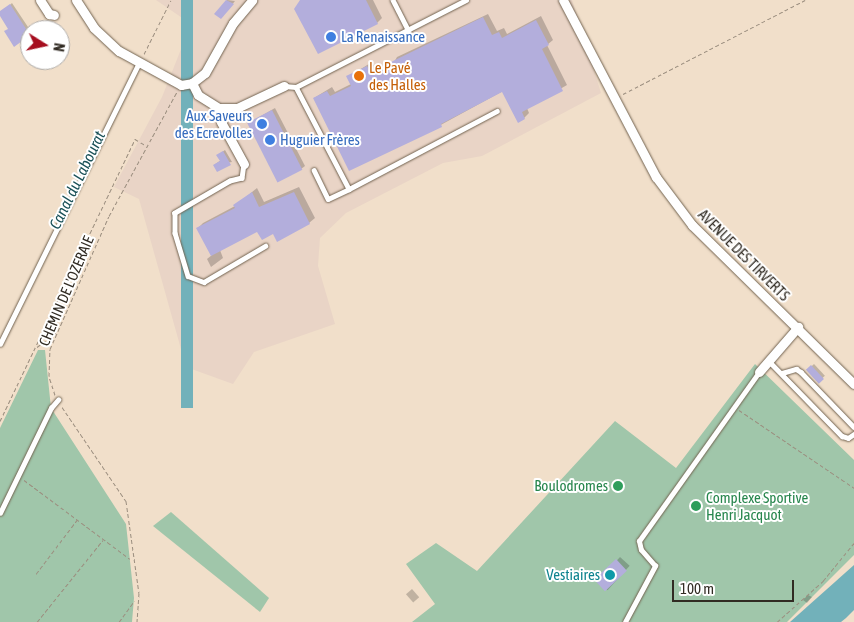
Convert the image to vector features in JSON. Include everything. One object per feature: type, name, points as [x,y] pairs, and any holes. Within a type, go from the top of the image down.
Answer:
[{"type":"street","points":[[40,0],[49,14],[54,15]]},
{"type":"street","points":[[76,0],[107,41],[142,65],[181,85],[192,84],[204,73],[232,23],[252,0]]},
{"type":"street","name":"AVENUE DES TIRVERTS","points":[[563,0],[656,177],[692,225],[854,384]]},
{"type":"street","points":[[192,84],[198,95],[219,108],[238,108],[284,86]]},
{"type":"street","points":[[219,108],[223,117],[221,122],[244,164]]},
{"type":"street","points":[[759,372],[798,327]]},
{"type":"lane","points":[[393,0],[408,30]]},
{"type":"lane","points":[[284,86],[296,87],[466,0]]},
{"type":"lane","points":[[0,344],[142,65]]},
{"type":"lane","points":[[296,87],[349,189]]},
{"type":"lane","points":[[314,170],[328,199],[497,111]]},
{"type":"lane","points":[[244,164],[242,178],[230,181],[175,213],[175,234],[188,276],[204,282],[265,246]]},
{"type":"lane","points":[[769,361],[842,436],[848,438],[854,434]]},
{"type":"lane","points":[[782,373],[796,369],[801,372],[854,427]]},
{"type":"lane","points":[[625,622],[655,566],[641,550],[639,541],[759,372]]},
{"type":"lane","points":[[0,513],[51,408],[58,400]]},
{"type":"path","points":[[142,65],[171,0]]},
{"type":"path","points":[[614,99],[805,0]]},
{"type":"path","name":"CHEMIN DE L'OZERAIE","points":[[137,622],[139,593],[126,501],[58,400],[49,376],[50,349],[109,216],[146,145],[181,85]]},
{"type":"path","points":[[0,421],[135,139],[146,145]]},
{"type":"path","points":[[37,347],[58,330]]},
{"type":"path","points":[[735,406],[854,488]]},
{"type":"path","points":[[18,476],[130,559]]},
{"type":"path","points":[[36,574],[78,520]]},
{"type":"path","points":[[37,622],[103,539]]},
{"type":"path","points":[[777,622],[823,581],[854,543]]},
{"type":"path","points":[[119,622],[134,601]]},
{"type":"shaded area","points":[[156,0],[572,0],[601,93],[482,156],[443,163],[346,213],[320,238],[318,266],[335,324],[254,352],[233,384],[186,367],[139,199],[114,187],[162,97],[191,24]]},
{"type":"green space","points":[[38,350],[45,350],[51,408],[126,524],[134,598],[132,622],[0,622],[0,428]]},
{"type":"green space","name":"Complexe Sportive Henri Jacquot","points":[[755,364],[854,460],[854,555],[787,622],[412,622],[435,604],[406,564],[436,543],[477,571],[615,421],[676,468]]},
{"type":"green space","points":[[171,512],[269,598],[260,612],[153,526]]},
{"type":"water","points":[[181,0],[193,0],[193,408],[181,408]]},
{"type":"water","points":[[854,565],[854,610],[846,618],[841,622],[790,622]]},
{"type":"building","points":[[226,0],[234,4],[221,19],[214,14]]},
{"type":"building","name":"La Renaissance","points":[[300,0],[366,0],[378,24],[318,54],[294,9]]},
{"type":"building","points":[[10,4],[20,20],[20,42],[14,47],[4,31],[8,29],[0,16],[0,11]]},
{"type":"building","points":[[483,17],[492,35],[499,32],[502,38],[536,20],[549,45],[542,49],[563,91],[522,112],[525,119],[518,123],[502,92],[441,124],[442,127],[349,171],[313,98],[327,91],[330,96],[351,86],[346,76],[367,66],[372,75],[393,65],[391,62]]},
{"type":"building","points":[[272,110],[302,170],[277,182],[247,123]]},
{"type":"building","points":[[223,151],[231,165],[217,172],[213,165],[220,161],[216,155]]},
{"type":"building","points":[[252,192],[259,207],[294,192],[310,224],[277,242],[273,234],[262,240],[257,232],[211,256],[196,228],[235,208],[233,205]]},
{"type":"building","points":[[811,365],[824,379],[819,384],[806,370]]},
{"type":"building","name":"Vestiaires","points":[[616,559],[627,571],[605,591],[594,579]]},
{"type":"place","name":"La Renaissance","points":[[331,37]]},
{"type":"place","name":"Le Pavé des Halles","points":[[359,76]]},
{"type":"place","name":"Aux Saveurs des Ecrevolles","points":[[262,124]]},
{"type":"place","name":"Huguier Frères","points":[[270,140]]},
{"type":"place","name":"Boulodromes","points":[[618,486]]},
{"type":"place","name":"Complexe Sportive Henri Jacquot","points":[[696,506]]},
{"type":"place","name":"Vestiaires","points":[[610,575]]},
{"type":"water label","name":"Canal du Labourat","points":[[77,180]]}]
